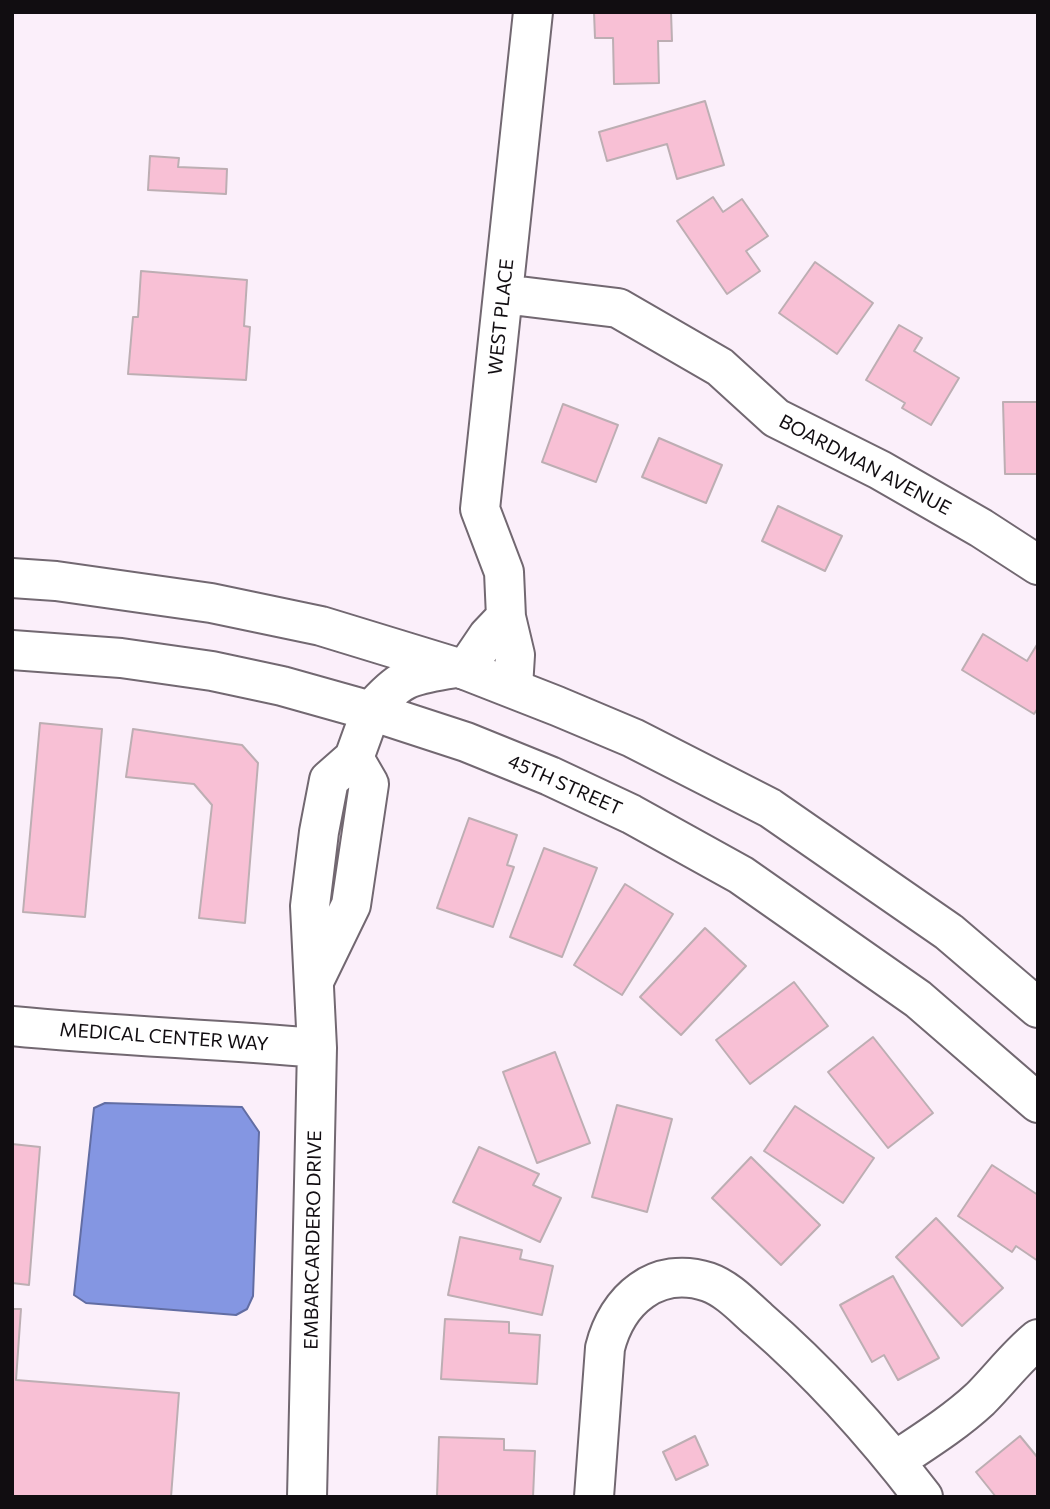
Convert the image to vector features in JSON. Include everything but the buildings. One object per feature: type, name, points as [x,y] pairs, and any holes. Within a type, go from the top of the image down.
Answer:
[{"type":"street","name":"WEST PLACE","points":[[513,687],[515,655],[506,617],[504,572],[480,509],[533,12]]},
{"type":"street","name":"BOARDMAN AVENUE","points":[[503,294],[618,308],[720,367],[776,418],[880,470],[981,528],[1038,565]]},
{"type":"street","points":[[12,578],[57,581],[211,603],[321,626],[513,687],[633,738],[770,808],[949,932],[1038,1008]]},
{"type":"street","points":[[371,711],[391,688],[414,675],[461,669],[506,617]]},
{"type":"street","name":"45TH STREET","points":[[12,650],[121,657],[212,671],[282,686],[466,742],[550,776],[631,814],[741,874],[918,999],[1038,1103]]},
{"type":"street","name":"EMBARCARDERO DRIVE","points":[[307,1497],[317,1048],[314,982],[351,905],[369,784],[354,758],[371,711]]},
{"type":"street","name":"MEDICAL CENTER WAY","points":[[12,1026],[103,1035],[256,1042],[317,1048]]},
{"type":"street","points":[[594,1497],[605,1348],[610,1328],[620,1310],[634,1296],[650,1285],[669,1279],[699,1280],[726,1292],[779,1338],[845,1403],[923,1497]]},
{"type":"street","points":[[895,1461],[950,1425],[981,1398],[1024,1350],[1038,1339]]},
{"type":"water","points":[[105,1103],[242,1107],[259,1132],[253,1296],[247,1309],[236,1315],[86,1303],[74,1295],[94,1108]]}]
